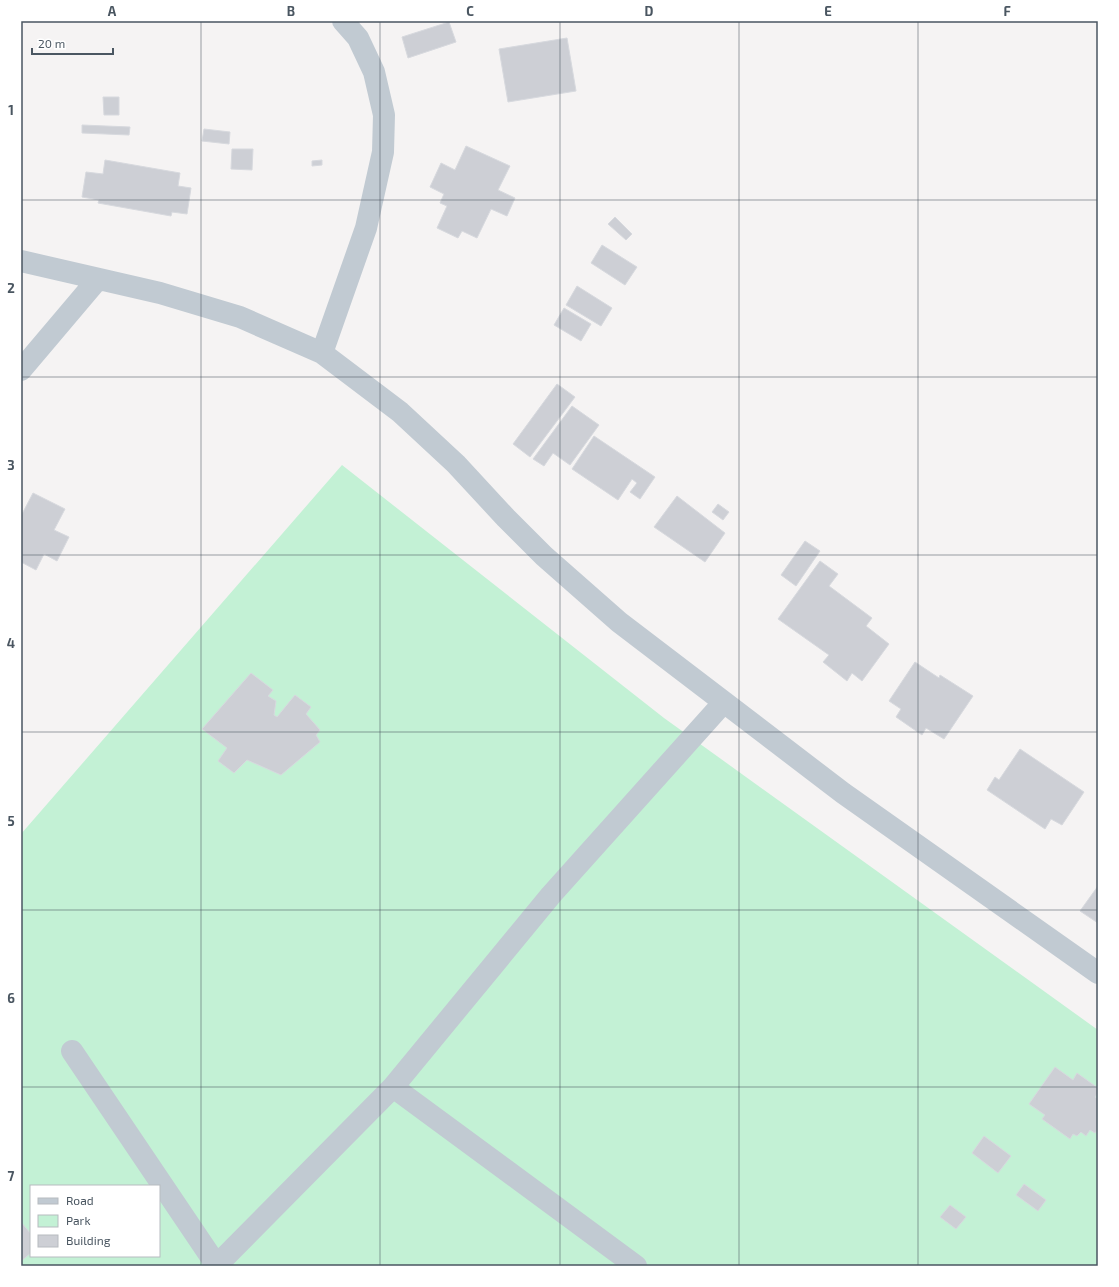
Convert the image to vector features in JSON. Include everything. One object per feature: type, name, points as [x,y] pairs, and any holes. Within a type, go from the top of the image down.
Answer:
[{"type":"street","points":[[322,353],[366,228],[383,152],[384,115],[374,72],[358,38],[343,21]]},
{"type":"street","points":[[21,261],[160,293],[240,317],[322,353],[400,412],[456,464],[544,556],[619,622],[842,793],[1098,973]]},
{"type":"street","points":[[21,370],[98,279]]},
{"type":"street","points":[[72,1051],[217,1265],[393,1087],[551,894],[724,702]]},
{"type":"street","points":[[393,1087],[636,1266]]},
{"type":"green space","points":[[342,465],[664,718],[1098,1030],[1098,1266],[21,1266],[21,834]]},
{"type":"building","points":[[449,22],[456,42],[408,58],[402,37]]},
{"type":"building","points":[[567,38],[576,91],[508,102],[499,49]]},
{"type":"building","points":[[103,97],[119,97],[119,115],[104,115]]},
{"type":"building","points":[[82,125],[130,127],[129,135],[82,133]]},
{"type":"building","points":[[204,129],[230,132],[229,144],[202,141]]},
{"type":"building","points":[[466,146],[510,166],[498,190],[515,198],[507,216],[491,209],[477,238],[462,231],[458,238],[437,228],[447,206],[440,203],[444,194],[430,187],[441,163],[455,170]]},
{"type":"building","points":[[232,149],[253,149],[252,170],[231,169]]},
{"type":"building","points":[[105,160],[180,173],[178,186],[191,188],[187,214],[172,212],[171,216],[98,203],[99,200],[82,197],[86,172],[103,174]]},
{"type":"building","points":[[322,160],[322,165],[312,166],[312,161]]},
{"type":"building","points":[[615,217],[632,234],[626,240],[608,224]]},
{"type":"building","points":[[602,245],[637,267],[625,285],[591,263]]},
{"type":"building","points":[[577,286],[612,308],[601,326],[566,305]]},
{"type":"building","points":[[564,308],[591,324],[581,341],[554,325]]},
{"type":"building","points":[[557,384],[575,397],[530,457],[513,444]]},
{"type":"building","points":[[572,406],[599,425],[570,465],[553,453],[544,466],[533,459]]},
{"type":"building","points":[[594,436],[655,477],[640,499],[630,492],[637,483],[632,479],[618,500],[572,469]]},
{"type":"building","points":[[33,493],[65,509],[54,530],[69,537],[57,561],[44,554],[36,570],[21,562],[21,516]]},
{"type":"building","points":[[677,496],[725,533],[705,562],[654,527]]},
{"type":"building","points":[[718,504],[729,512],[723,520],[712,512]]},
{"type":"building","points":[[805,541],[820,551],[796,586],[781,575]]},
{"type":"building","points":[[820,561],[838,574],[829,586],[872,618],[866,626],[889,644],[862,681],[852,673],[847,681],[823,662],[829,655],[778,619]]},
{"type":"building","points":[[915,662],[939,678],[940,675],[973,696],[944,739],[926,728],[922,735],[896,717],[901,709],[889,701]]},
{"type":"building","points":[[251,673],[273,690],[268,696],[276,701],[274,715],[277,717],[295,695],[311,707],[306,714],[320,730],[316,735],[320,742],[281,775],[247,760],[234,773],[218,761],[227,748],[202,729]]},
{"type":"building","points":[[1020,749],[1084,792],[1062,825],[1051,819],[1045,829],[987,790],[995,777],[999,780]]},
{"type":"building","points":[[1098,886],[1098,923],[1080,911]]},
{"type":"building","points":[[1055,1067],[1073,1080],[1077,1073],[1098,1088],[1098,1093],[1095,1097],[1098,1099],[1098,1129],[1095,1133],[1090,1130],[1086,1136],[1081,1132],[1077,1136],[1073,1134],[1070,1139],[1042,1119],[1045,1115],[1029,1104]]},
{"type":"building","points":[[984,1136],[1011,1156],[998,1173],[972,1153]]},
{"type":"building","points":[[1024,1184],[1046,1200],[1038,1211],[1016,1195]]},
{"type":"building","points":[[950,1205],[966,1217],[956,1229],[940,1217]]},
{"type":"building","points":[[21,1222],[30,1233],[30,1254],[21,1261]]}]
